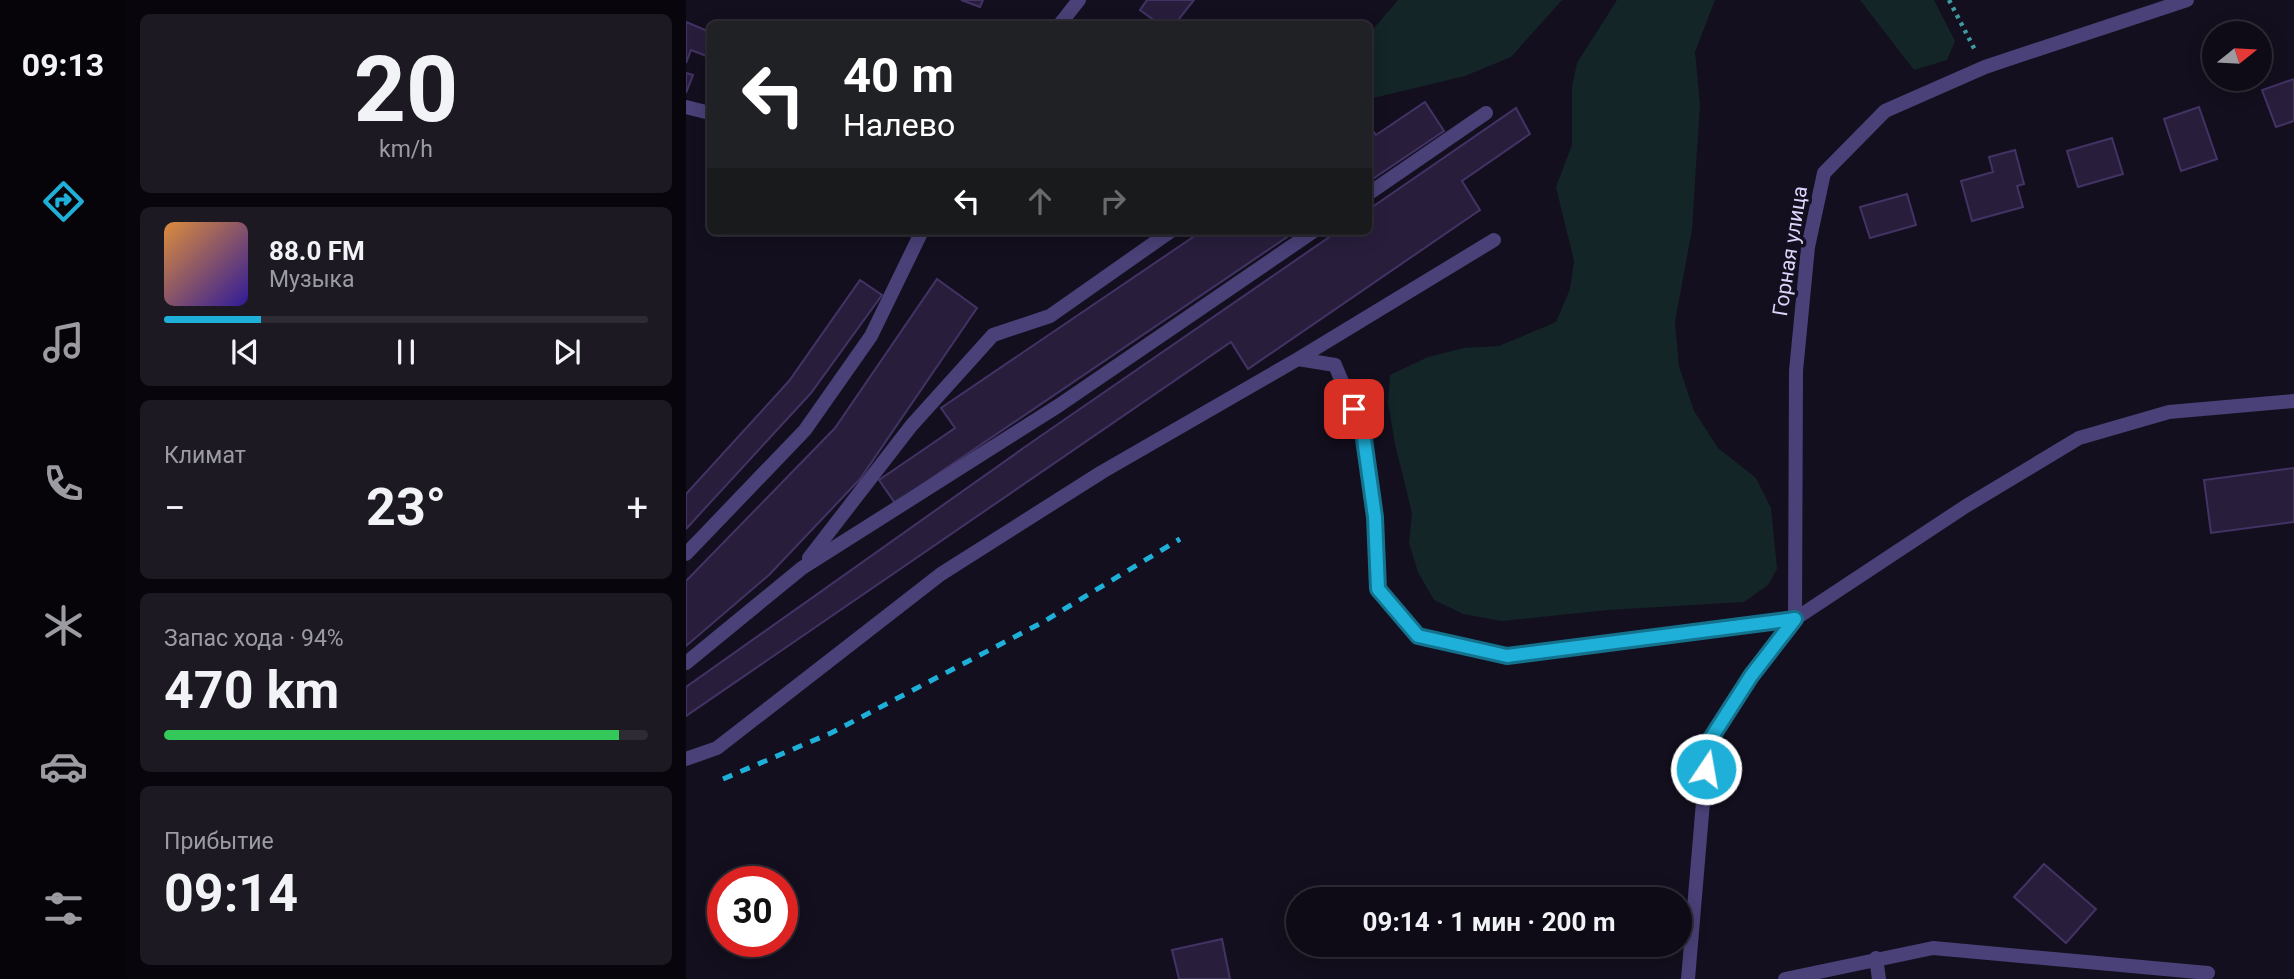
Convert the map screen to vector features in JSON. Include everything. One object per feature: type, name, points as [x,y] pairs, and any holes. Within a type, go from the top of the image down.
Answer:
[{"type":"street","points":[[1062,21],[1079,0]]},
{"type":"street","name":"Горная улица","points":[[1795,619],[1796,371],[1808,247],[1824,173],[1885,111],[1985,67],[2187,0]]},
{"type":"street","points":[[686,107],[707,112]]},
{"type":"street","points":[[1372,191],[1486,113]]},
{"type":"street","points":[[686,554],[805,429],[872,336],[920,235]]},
{"type":"street","points":[[802,568],[911,426],[993,335],[1050,316],[1165,235]]},
{"type":"street","points":[[686,663],[802,568],[1058,406],[1308,235]]},
{"type":"street","points":[[686,759],[718,748],[941,574],[1102,472],[1298,359],[1494,240]]},
{"type":"street","points":[[1298,359],[1335,365],[1363,432],[1375,517],[1378,589],[1418,636],[1507,656],[1795,619]]},
{"type":"street","points":[[1688,979],[1708,743],[1751,676],[1795,619],[1966,506],[2079,438],[2169,412],[2294,401]]},
{"type":"street","points":[[1785,979],[1933,948],[2208,973]]},
{"type":"street","points":[[1876,958],[1879,979]]},
{"type":"path","points":[[1949,0],[1985,67]]},
{"type":"shaded area","points":[[1398,0],[1562,0],[1511,57],[1465,76],[1372,98],[1372,30]]},
{"type":"shaded area","points":[[1617,0],[1715,0],[1695,52],[1700,104],[1692,229],[1675,322],[1679,366],[1694,411],[1718,448],[1756,478],[1771,508],[1777,569],[1768,585],[1744,602],[1608,610],[1502,621],[1463,614],[1434,600],[1418,572],[1409,543],[1412,513],[1388,403],[1390,375],[1428,357],[1464,348],[1499,346],[1556,322],[1570,289],[1574,261],[1556,187],[1572,145],[1572,87],[1577,63]]},
{"type":"shaded area","points":[[1860,0],[1934,0],[1955,41],[1947,60],[1914,70]]},
{"type":"building","points":[[961,0],[983,0],[980,7]]},
{"type":"building","points":[[1147,0],[1194,0],[1177,21],[1155,21],[1140,10]]},
{"type":"building","points":[[686,22],[707,31],[707,56],[691,50],[686,63]]},
{"type":"building","points":[[686,73],[693,75],[686,93]]},
{"type":"building","points":[[2294,79],[2294,121],[2276,127],[2262,91],[2272,91],[2272,87]]},
{"type":"building","points":[[1425,102],[1444,131],[1372,179],[1372,130],[1376,135]]},
{"type":"building","points":[[2199,107],[2217,159],[2181,171],[2164,119]]},
{"type":"building","points":[[1516,108],[1530,134],[1462,181],[1480,210],[1248,369],[1231,342],[686,716],[686,687],[1032,442],[1332,235],[1372,235],[1372,207]]},
{"type":"building","points":[[2112,138],[2123,174],[2078,187],[2067,151]]},
{"type":"building","points":[[2015,150],[2024,184],[2017,186],[2023,207],[1972,221],[1961,181],[1993,172],[1989,157]]},
{"type":"building","points":[[1907,194],[1916,225],[1870,238],[1860,207]]},
{"type":"building","points":[[1196,235],[1290,235],[895,503],[879,480],[955,428],[941,408]]},
{"type":"building","points":[[937,279],[977,308],[860,479],[769,575],[686,646],[686,581],[835,428]]},
{"type":"building","points":[[860,280],[882,295],[811,393],[686,529],[686,494],[789,381]]},
{"type":"building","points":[[2294,468],[2294,522],[2211,533],[2204,480]]},
{"type":"building","points":[[2044,864],[2096,909],[2066,943],[2014,897]]},
{"type":"building","points":[[1222,939],[1230,979],[1179,979],[1172,950]]},
{"type":"railway","points":[[723,779],[831,733],[1043,622],[1180,539]]},
{"type":"route","points":[[1354,409],[1363,432],[1375,517],[1378,589],[1418,636],[1507,656],[1795,619],[1751,676],[1708,743],[1706,769]]}]
